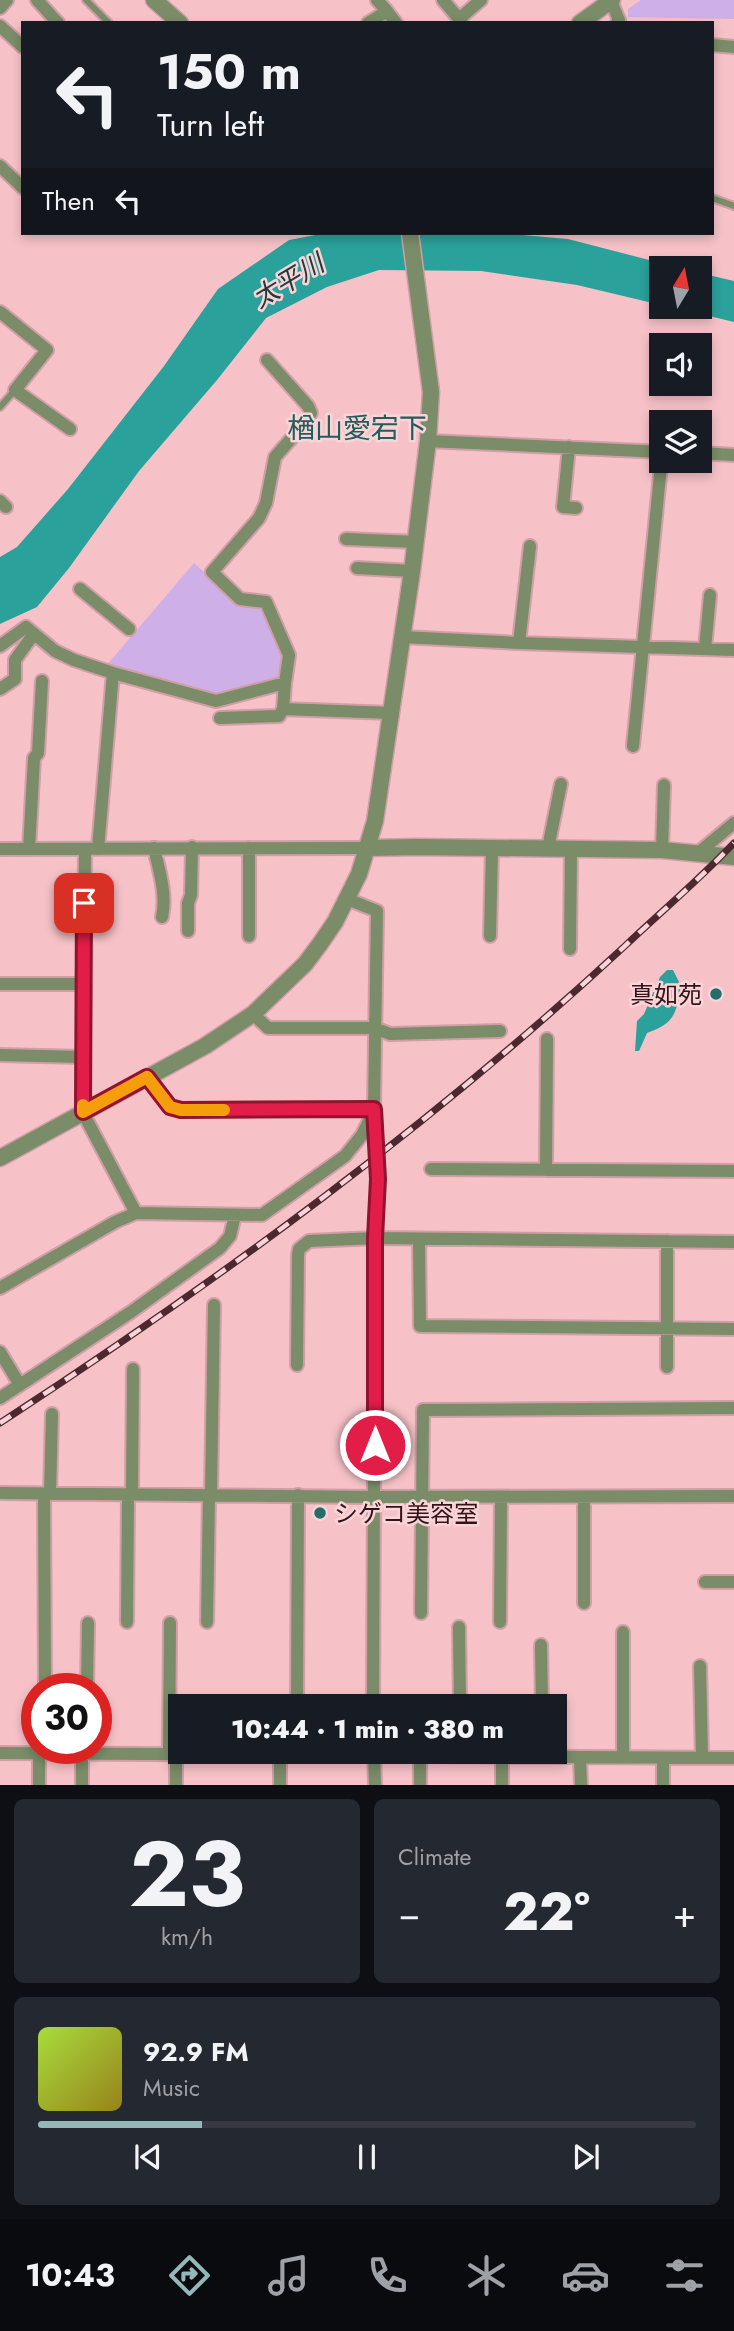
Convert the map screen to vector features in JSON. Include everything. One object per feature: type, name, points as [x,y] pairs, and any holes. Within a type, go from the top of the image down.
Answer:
[{"type":"street","points":[[0,8],[7,0]]},
{"type":"street","points":[[37,0],[56,21]]},
{"type":"street","points":[[154,0],[178,21]]},
{"type":"street","points":[[377,0],[394,21]]},
{"type":"street","points":[[443,0],[461,21],[481,0]]},
{"type":"street","points":[[583,21],[611,1],[618,21]]},
{"type":"street","points":[[371,21],[387,11]]},
{"type":"street","points":[[0,26],[21,45]]},
{"type":"street","points":[[714,45],[734,47]]},
{"type":"street","points":[[0,166],[21,186]]},
{"type":"street","points":[[0,1158],[205,1046],[253,1014],[305,964],[328,933],[347,899],[368,848],[375,821],[428,441],[430,391],[410,235]]},
{"type":"street","points":[[0,312],[47,350],[15,390],[70,429]]},
{"type":"street","points":[[220,718],[279,716],[283,709],[289,655],[266,601],[240,599],[212,572],[259,518],[266,503],[275,457],[311,413],[308,406],[267,360]]},
{"type":"street","points":[[428,441],[649,452]]},
{"type":"street","points":[[569,447],[563,507],[576,508]]},
{"type":"street","points":[[712,454],[734,455]]},
{"type":"street","points":[[633,746],[660,473]]},
{"type":"street","points":[[345,539],[416,541]]},
{"type":"street","points":[[519,643],[530,546]]},
{"type":"street","points":[[357,568],[412,570]]},
{"type":"street","points":[[80,589],[129,629]]},
{"type":"street","points":[[705,649],[710,595]]},
{"type":"street","points":[[0,646],[26,627],[33,635],[65,656],[113,673],[216,701],[285,683]]},
{"type":"street","points":[[0,689],[15,679],[15,660],[33,635]]},
{"type":"street","points":[[402,637],[734,650]]},
{"type":"street","points":[[113,673],[92,849],[83,984],[83,1112],[136,1213]]},
{"type":"street","points":[[29,849],[42,681]]},
{"type":"street","points":[[283,709],[391,713]]},
{"type":"street","points":[[548,848],[561,784]]},
{"type":"street","points":[[662,850],[664,785]]},
{"type":"street","points":[[698,853],[734,823]]},
{"type":"street","points":[[188,931],[192,847]]},
{"type":"street","points":[[154,848],[163,890],[162,916]]},
{"type":"street","points":[[249,848],[249,936]]},
{"type":"street","points":[[490,936],[492,848]]},
{"type":"street","points":[[0,849],[548,848],[662,850],[734,857]]},
{"type":"street","points":[[570,949],[571,849]]},
{"type":"street","points":[[347,899],[377,911],[374,1109],[378,1179],[375,1238],[373,1694]]},
{"type":"street","points":[[0,984],[83,984]]},
{"type":"street","points":[[253,1014],[268,1028],[375,1028],[390,1034],[500,1031]]},
{"type":"street","points":[[546,1170],[547,1039]]},
{"type":"street","points":[[0,1055],[83,1057]]},
{"type":"street","points":[[147,1077],[170,1107],[181,1110],[374,1109]]},
{"type":"street","points":[[0,1288],[115,1222],[136,1213],[262,1215],[345,1156],[362,1135],[374,1109]]},
{"type":"street","points":[[432,1169],[734,1171]]},
{"type":"street","points":[[0,1398],[131,1312],[220,1248],[230,1237],[235,1215]]},
{"type":"street","points":[[297,1365],[299,1249],[309,1241],[375,1238],[734,1242]]},
{"type":"street","points":[[419,1239],[419,1326],[734,1329]]},
{"type":"street","points":[[667,1241],[667,1367]]},
{"type":"street","points":[[207,1622],[214,1305]]},
{"type":"street","points":[[0,1352],[20,1385]]},
{"type":"street","points":[[127,1622],[132,1369]]},
{"type":"street","points":[[421,1612],[423,1410],[734,1408]]},
{"type":"street","points":[[45,1673],[47,1494],[52,1414]]},
{"type":"street","points":[[0,1493],[375,1497],[734,1496]]},
{"type":"street","points":[[297,1694],[298,1495]]},
{"type":"street","points":[[500,1622],[501,1497]]},
{"type":"street","points":[[584,1497],[584,1603]]},
{"type":"street","points":[[705,1582],[734,1582]]},
{"type":"street","points":[[87,1673],[88,1623]]},
{"type":"street","points":[[170,1623],[171,1694]]},
{"type":"street","points":[[460,1628],[460,1694]]},
{"type":"street","points":[[623,1757],[624,1632]]},
{"type":"street","points":[[541,1645],[542,1694]]},
{"type":"street","points":[[701,1667],[702,1758]]},
{"type":"street","points":[[0,1753],[21,1753]]},
{"type":"street","points":[[112,1753],[168,1754]]},
{"type":"street","points":[[567,1756],[734,1758]]},
{"type":"street","points":[[580,1757],[581,1785]]},
{"type":"street","points":[[663,1758],[663,1785]]},
{"type":"street","points":[[39,1785],[42,1764]]},
{"type":"street","points":[[82,1785],[84,1764]]},
{"type":"street","points":[[173,1764],[176,1785]]},
{"type":"street","points":[[280,1764],[280,1785]]},
{"type":"street","points":[[374,1764],[375,1785]]},
{"type":"street","points":[[420,1764],[420,1785]]},
{"type":"street","points":[[502,1764],[502,1785]]},
{"type":"lane","points":[[86,0],[108,21]]},
{"type":"lane","points":[[714,199],[734,206]]},
{"type":"lane","points":[[0,407],[15,390]]},
{"type":"shaded area","points":[[641,0],[734,0],[734,19],[628,17],[628,9]]},
{"type":"shaded area","points":[[194,563],[241,605],[263,606],[285,653],[281,682],[216,698],[106,666]]},
{"type":"water","name":"太平川","points":[[315,235],[522,235],[568,239],[649,260],[649,302],[577,285],[481,271],[379,270],[327,287],[266,318],[139,471],[69,568],[37,607],[0,624],[0,557],[17,547],[68,489],[164,366],[218,289],[289,240]]},
{"type":"water","points":[[712,276],[734,281],[734,322],[712,317]]},
{"type":"water","points":[[667,970],[673,970],[681,986],[678,1004],[669,1021],[647,1033],[639,1051],[635,1051],[637,1021],[644,1014],[660,977]]},
{"type":"railway","points":[[0,1423],[244,1256],[401,1137],[553,1011],[734,843]]},
{"type":"slow traffic","points":[[83,1105],[83,1112],[147,1077],[170,1107],[181,1110],[224,1110]]},
{"type":"place","name":"真如苑","points":[[716,994]]},
{"type":"place","name":"シゲコ美容室","points":[[320,1513]]},
{"type":"district","name":"楢山愛宕下","points":[[357,428]]},
{"type":"route","points":[[84,903],[83,1112],[147,1077],[170,1107],[181,1110],[374,1109],[378,1179],[375,1238],[375,1445]]}]
